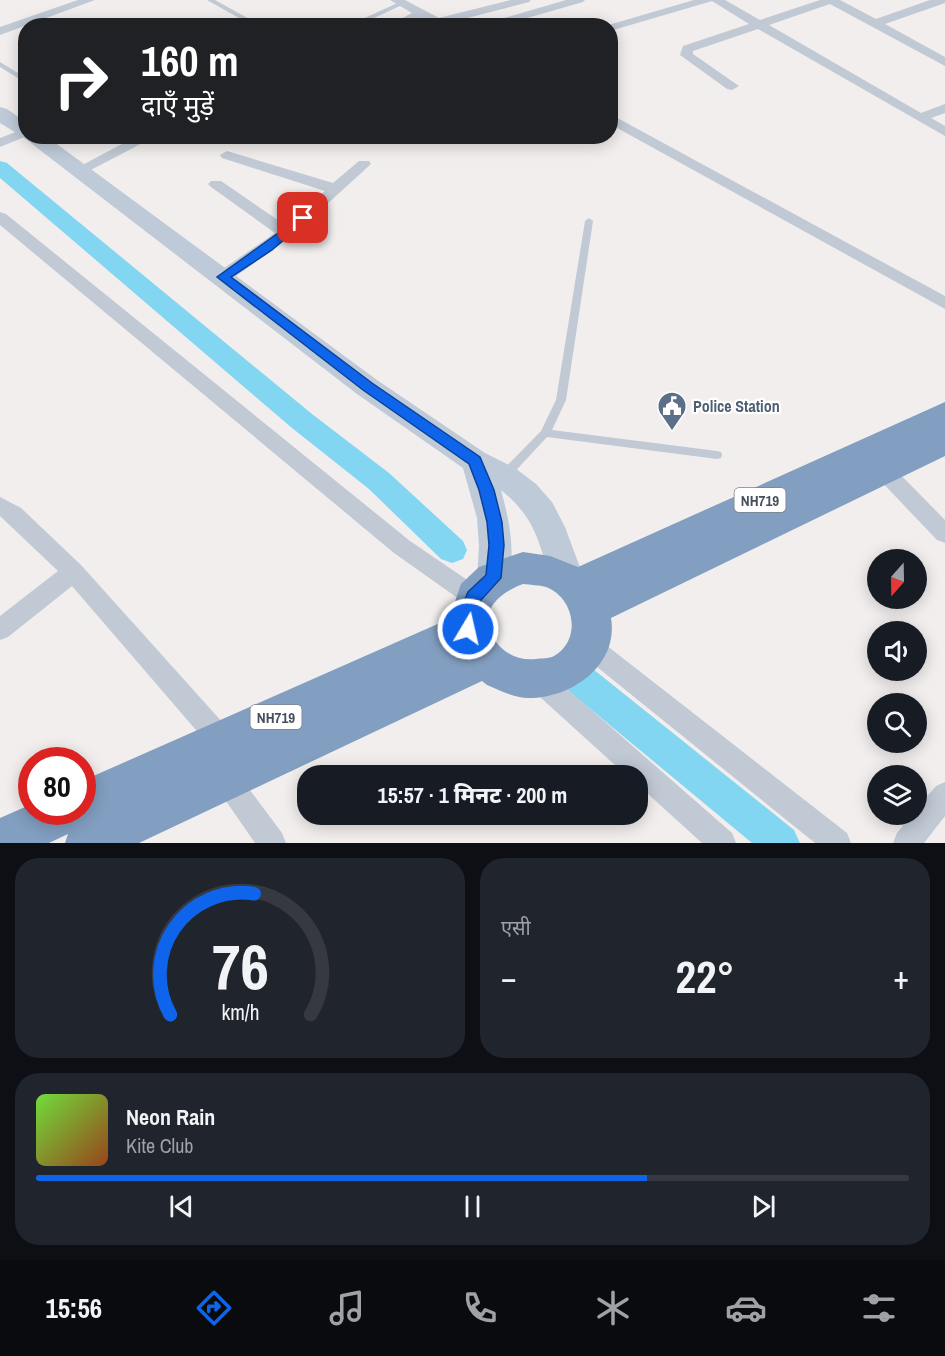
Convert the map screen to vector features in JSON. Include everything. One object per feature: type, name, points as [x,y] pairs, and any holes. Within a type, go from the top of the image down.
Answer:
[{"type":"highway","name":"NH719","points":[[581,606],[945,414]]},
{"type":"highway","name":"NH719","points":[[581,606],[945,441]]},
{"type":"highway","name":"NH719","points":[[88,843],[224,760],[480,616],[507,571],[531,569],[555,574],[581,606],[581,658],[569,669],[554,676],[538,679],[518,678],[500,671],[480,616]]},
{"type":"highway","name":"NH719","points":[[96,800],[224,760]]},
{"type":"highway","points":[[0,841],[37,825]]},
{"type":"street","points":[[37,18],[88,0]]},
{"type":"street","points":[[462,18],[525,0]]},
{"type":"street","points":[[513,18],[579,0]]},
{"type":"street","points":[[618,25],[707,0]]},
{"type":"street","points":[[717,0],[945,132]]},
{"type":"street","points":[[732,86],[686,55],[685,51],[831,0],[945,62]]},
{"type":"street","points":[[874,24],[941,0]]},
{"type":"street","points":[[400,1],[431,18]]},
{"type":"street","points":[[411,18],[422,13]]},
{"type":"street","points":[[0,31],[18,25]]},
{"type":"street","points":[[920,118],[945,108]]},
{"type":"street","points":[[0,113],[18,126]]},
{"type":"street","points":[[618,122],[945,303]]},
{"type":"street","points":[[1,142],[18,135]]},
{"type":"street","points":[[43,144],[367,387],[475,461],[495,483],[525,494],[541,511],[554,536],[581,606],[642,690],[837,843]]},
{"type":"street","points":[[78,171],[133,144]]},
{"type":"street","points":[[227,155],[335,189]]},
{"type":"street","points":[[223,277],[286,233],[364,164]]},
{"type":"street","points":[[216,184],[286,233]]},
{"type":"street","points":[[0,217],[402,547],[480,616],[496,545],[495,483]]},
{"type":"street","points":[[883,470],[945,534]]},
{"type":"street","points":[[0,505],[13,514],[73,572],[224,760],[272,843]]},
{"type":"street","points":[[0,630],[73,572]]},
{"type":"street","points":[[538,679],[722,843]]},
{"type":"street","points":[[907,843],[945,795]]},
{"type":"lane","points":[[210,0],[244,18]]},
{"type":"lane","points":[[366,18],[400,1]]},
{"type":"lane","points":[[0,64],[18,76]]},
{"type":"lane","points":[[495,483],[545,433],[561,400],[589,221]]},
{"type":"lane","points":[[545,433],[717,455]]},
{"type":"waterway","points":[[0,167],[302,421],[379,481],[452,550]]},
{"type":"waterway","points":[[571,672],[781,843]]},
{"type":"place","name":"Police Station","points":[[672,432]]},
{"type":"route","points":[[303,218],[268,247],[223,277],[367,387],[475,461],[486,490],[494,522],[496,545],[493,578],[482,586],[474,597],[468,612],[468,629]]}]
